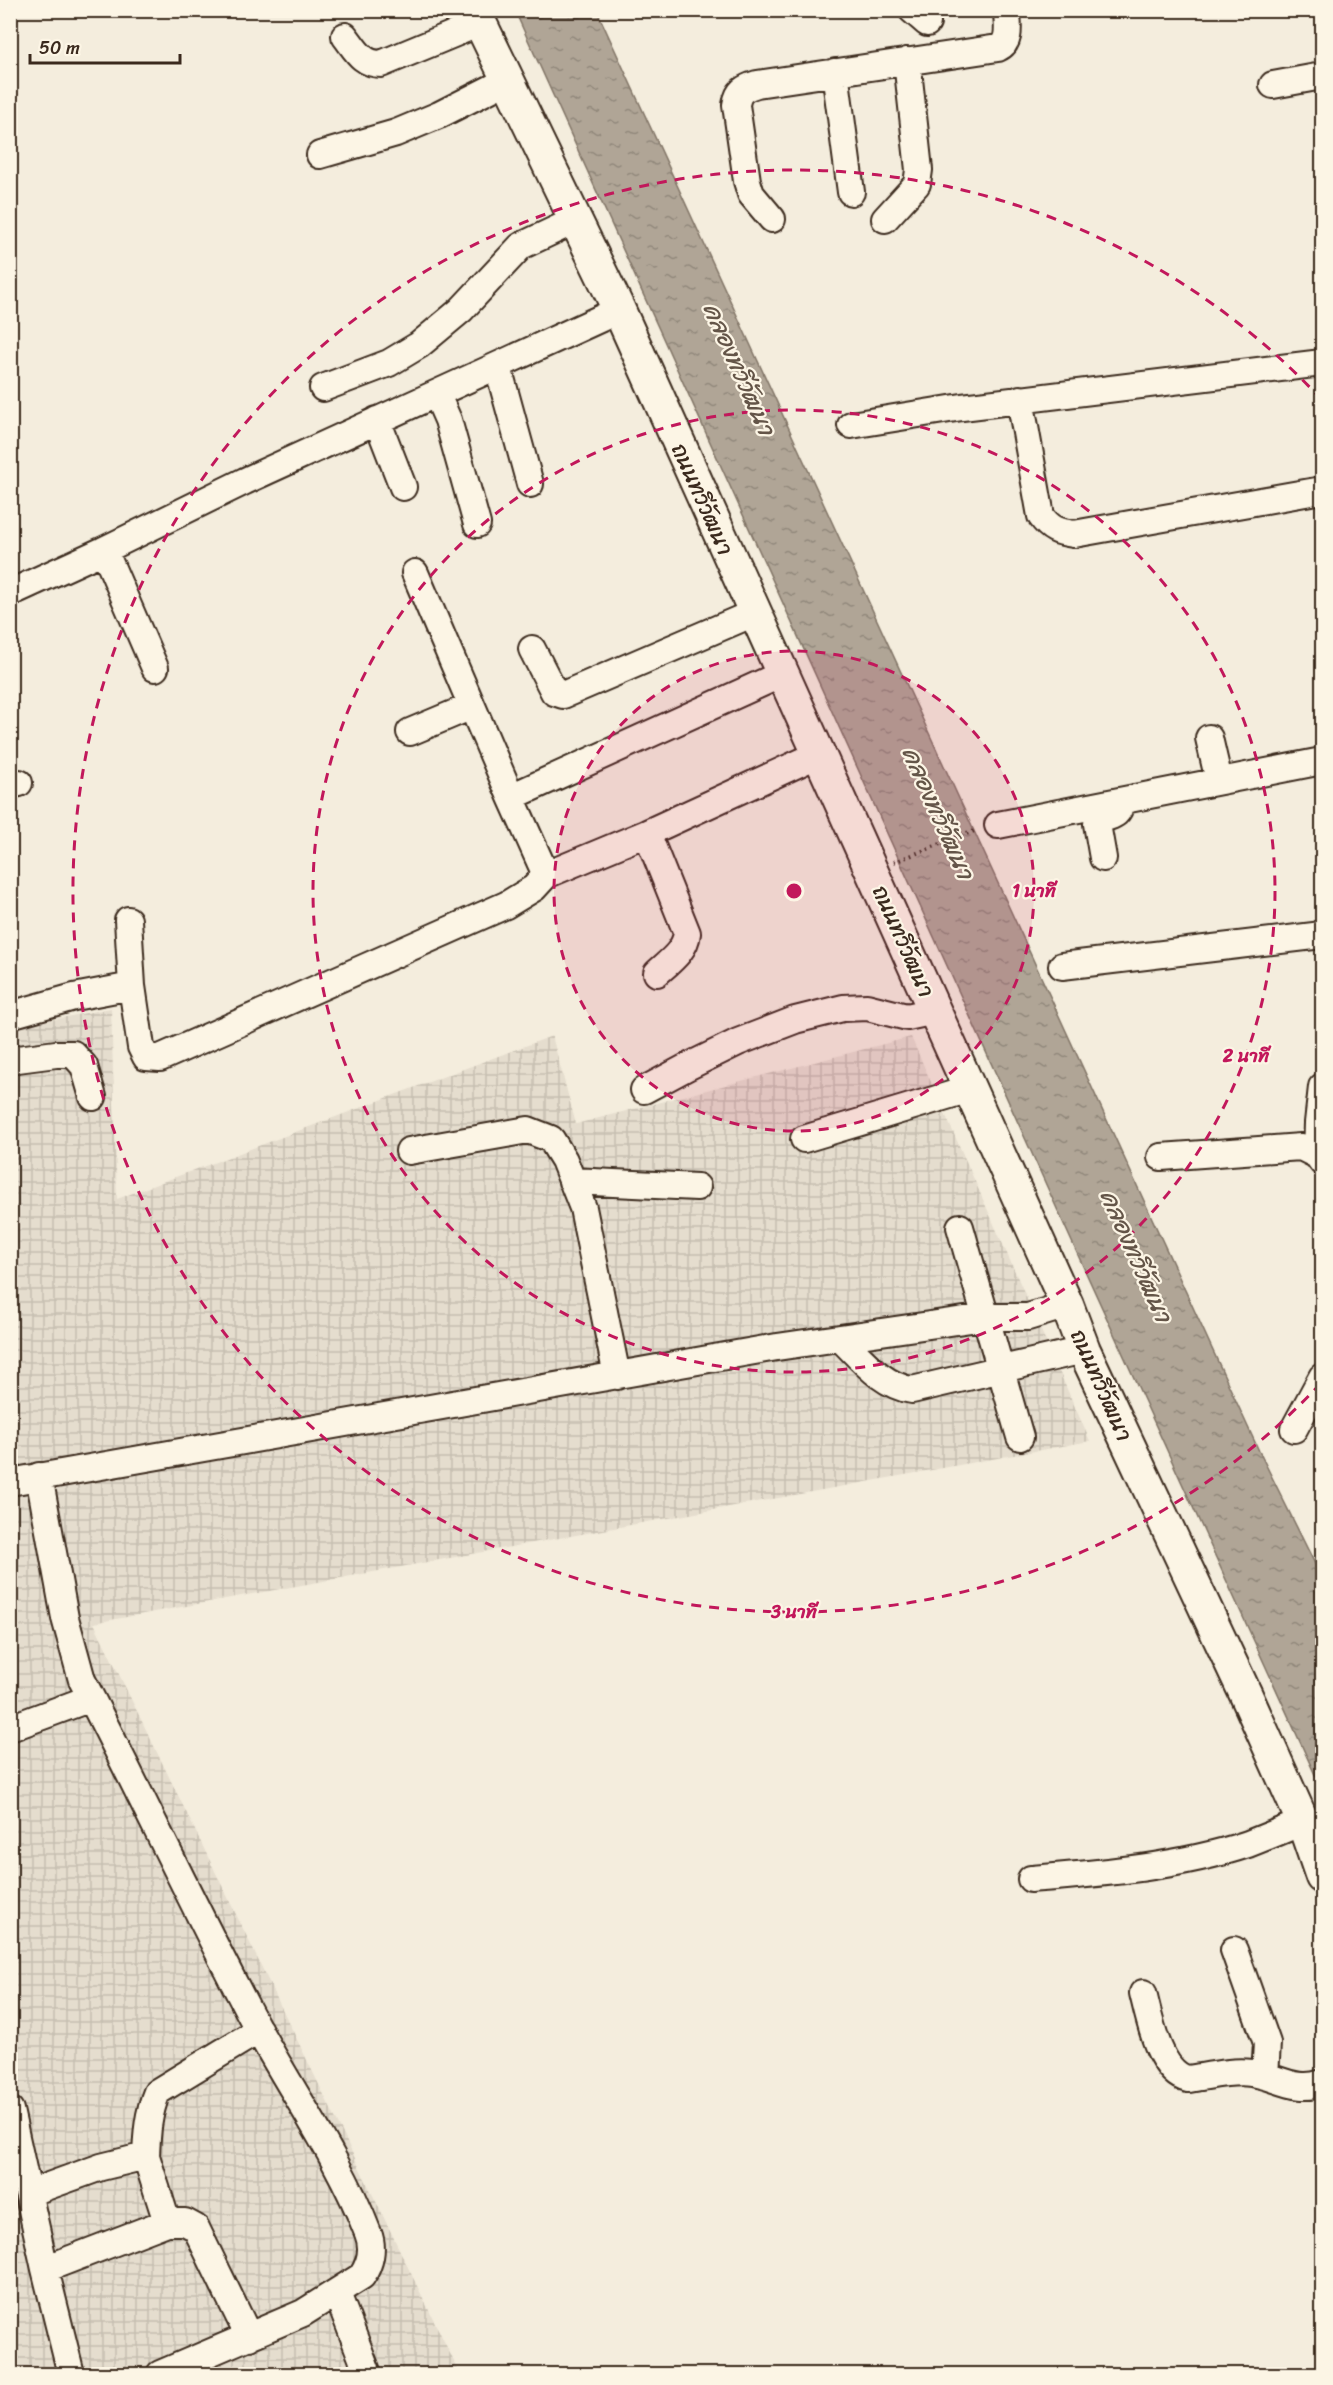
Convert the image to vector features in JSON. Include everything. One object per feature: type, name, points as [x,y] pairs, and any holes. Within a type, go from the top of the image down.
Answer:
[{"type":"main road","name":"ถนนทวีวัฒนา","points":[[477,17],[620,310],[754,613],[1067,1305],[1084,1350],[1241,1684],[1303,1822],[1323,1877]]},
{"type":"street","points":[[772,219],[751,194],[747,181],[736,105],[738,94],[744,88],[757,84],[1003,46],[1008,33],[1007,10]]},
{"type":"street","points":[[345,36],[364,60],[371,64],[381,64],[477,17]]},
{"type":"street","points":[[885,219],[917,184],[919,170],[907,61]]},
{"type":"street","points":[[835,72],[851,192]]},
{"type":"street","points":[[1273,85],[1323,76]]},
{"type":"street","points":[[320,155],[396,133],[439,115],[508,80]]},
{"type":"street","points":[[323,388],[389,363],[420,345],[461,310],[521,246],[576,220]]},
{"type":"street","points":[[10,592],[104,550],[245,481],[620,310]]},
{"type":"street","points":[[851,425],[1020,399],[1323,363]]},
{"type":"street","points":[[498,367],[530,484]]},
{"type":"street","points":[[437,395],[448,420],[477,524]]},
{"type":"street","points":[[1020,399],[1041,516],[1049,527],[1059,532],[1074,534],[1323,490]]},
{"type":"street","points":[[377,420],[403,487]]},
{"type":"street","points":[[104,550],[154,668]]},
{"type":"street","points":[[415,573],[546,875]]},
{"type":"street","points":[[532,649],[554,692],[563,695],[754,613]]},
{"type":"street","points":[[511,797],[782,674]]},
{"type":"street","points":[[410,732],[472,706]]},
{"type":"street","points":[[1209,738],[1219,781]]},
{"type":"street","points":[[128,920],[132,986],[141,1047],[146,1057],[160,1058],[506,905],[534,888],[546,875],[647,833],[819,754]]},
{"type":"street","points":[[992,826],[1323,761]]},
{"type":"street","points":[[1102,858],[1097,824],[1100,820],[1115,815],[1119,811],[1120,800]]},
{"type":"street","points":[[647,833],[687,933],[681,951],[657,973]]},
{"type":"street","points":[[1062,966],[1323,935]]},
{"type":"street","points":[[10,1015],[74,997],[132,986]]},
{"type":"street","points":[[644,1090],[718,1052],[795,1020],[843,1008],[867,1007],[907,1017],[935,1011]]},
{"type":"street","points":[[10,1060],[73,1054],[84,1066],[93,1097]]},
{"type":"street","points":[[1320,1159],[1318,1123],[1323,1087]]},
{"type":"street","points":[[804,1139],[970,1089]]},
{"type":"street","points":[[409,1150],[528,1130],[551,1138],[564,1160],[583,1208],[617,1376]]},
{"type":"street","points":[[1161,1157],[1301,1147],[1320,1159]]},
{"type":"street","points":[[572,1181],[697,1187]]},
{"type":"street","points":[[960,1227],[1020,1437]]},
{"type":"street","points":[[10,1482],[840,1338],[985,1317],[1028,1317],[1067,1305]]},
{"type":"street","points":[[840,1338],[885,1381],[899,1389],[912,1390],[1084,1350]]},
{"type":"street","points":[[1294,1429],[1323,1377]]},
{"type":"street","points":[[39,1476],[72,1649],[82,1680],[259,2031],[325,2140],[369,2236],[371,2256],[368,2267],[362,2276],[337,2293],[303,2313],[160,2374]]},
{"type":"street","points":[[10,1728],[92,1698]]},
{"type":"street","points":[[1031,1878],[1093,1874],[1201,1856],[1247,1844],[1303,1822]]},
{"type":"street","points":[[1234,1950],[1267,2043],[1265,2076]]},
{"type":"street","points":[[1143,1993],[1152,2029],[1168,2067],[1188,2079],[1238,2072],[1254,2073],[1288,2085],[1314,2086],[1323,2083]]},
{"type":"street","points":[[166,2222],[146,2156],[150,2109],[158,2092],[259,2031]]},
{"type":"street","points":[[10,2110],[71,2374]]},
{"type":"street","points":[[29,2193],[101,2167],[146,2156]]},
{"type":"street","points":[[45,2269],[166,2222],[185,2222],[196,2228],[249,2337]]},
{"type":"street","points":[[337,2293],[368,2374]]},
{"type":"street","points":[[375,2374],[380,2374]]},
{"type":"path","points":[[894,862],[992,826]]},
{"type":"shaded area","points":[[111,1008],[117,1199],[552,1036],[576,1124],[911,1037],[1090,1441],[94,1623],[460,2374],[11,2374],[11,1028]]},
{"type":"water","name":"คลองทวีวัฒนา","points":[[515,11],[597,11],[1259,1451],[1322,1578],[1322,1790],[1077,1253]]}]
